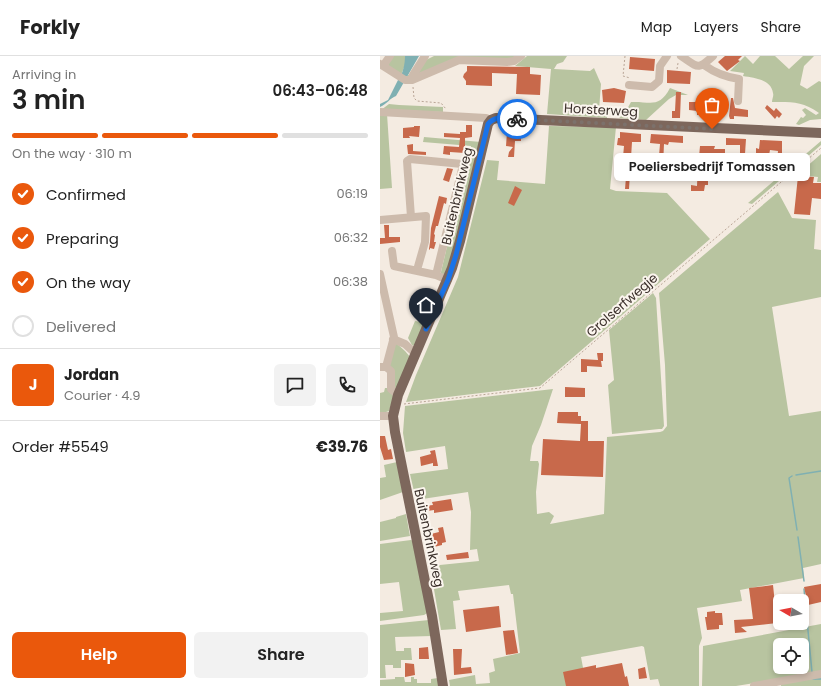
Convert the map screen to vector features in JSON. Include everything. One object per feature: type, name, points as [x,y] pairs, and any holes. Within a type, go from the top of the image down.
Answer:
[{"type":"main road","name":"Horsterweg","points":[[491,120],[496,118],[821,133]]},
{"type":"main road","name":"Buitenbrinkweg","points":[[443,686],[432,616],[400,459],[393,416],[398,395],[448,280],[460,241],[486,126],[491,120]]},
{"type":"street","points":[[390,56],[382,65],[406,79],[459,60],[507,62],[514,61],[521,56]]},
{"type":"street","points":[[406,79],[413,75],[425,56]]},
{"type":"street","points":[[629,85],[652,86],[659,82],[660,66],[667,56]]},
{"type":"street","points":[[681,56],[695,66],[700,67],[713,56]]},
{"type":"street","points":[[704,65],[723,76],[739,79],[738,101]]},
{"type":"street","name":"Horsterweg","points":[[380,112],[486,118],[491,120]]},
{"type":"street","points":[[411,217],[406,161],[410,160],[462,164],[463,165],[436,275]]},
{"type":"street","name":"Buitenbrinkweg","points":[[380,220],[426,216],[425,242],[417,270]]},
{"type":"street","points":[[392,251],[394,266],[417,270],[448,280]]},
{"type":"street","points":[[380,274],[393,339],[383,367],[391,371],[391,390],[398,395]]},
{"type":"street","points":[[393,339],[405,344],[416,354]]},
{"type":"street","points":[[380,416],[393,416]]},
{"type":"street","points":[[754,686],[821,674]]},
{"type":"path","points":[[625,56],[623,76],[630,78],[629,85]]},
{"type":"path","points":[[406,79],[414,98],[417,101],[441,104],[447,110]]},
{"type":"path","name":"Grolserfwegje","points":[[403,404],[540,388],[821,148]]},
{"type":"green space","points":[[392,56],[405,56],[405,65],[401,75],[389,67],[388,64]]},
{"type":"green space","points":[[434,56],[516,56],[510,60],[467,58],[415,77],[406,77],[426,60]]},
{"type":"green space","points":[[527,56],[567,56],[563,62],[557,64],[554,69],[590,71],[594,68],[601,84],[599,110],[607,112],[607,118],[547,114],[551,69],[515,66]]},
{"type":"green space","points":[[745,56],[753,64],[760,56],[775,56],[789,69],[803,56],[814,56],[804,66],[800,85],[807,89],[819,81],[821,82],[821,119],[810,120],[799,125],[796,124],[801,117],[803,118],[806,115],[802,110],[805,108],[816,115],[819,113],[802,104],[772,102],[772,88],[766,82],[743,76],[744,73],[730,71]]},
{"type":"green space","points":[[670,88],[688,95],[676,95],[669,99],[646,120],[619,118],[626,111],[631,102],[649,103],[658,101],[666,95]]},
{"type":"green space","points":[[389,104],[443,107],[443,112],[381,110]]},
{"type":"green space","points":[[380,114],[387,114],[392,188],[380,189]]},
{"type":"green space","points":[[549,126],[616,127],[610,189],[616,191],[667,193],[710,239],[540,386],[406,402],[458,277],[487,160],[499,161],[497,180],[545,184]]},
{"type":"green space","points":[[424,137],[481,142],[447,275],[441,274],[441,272],[466,166],[470,162],[471,146],[423,142]]},
{"type":"green space","points":[[821,141],[821,145],[752,204],[748,203]]},
{"type":"green space","points":[[821,154],[821,182],[817,182],[818,177],[797,175]]},
{"type":"green space","points":[[778,192],[792,218],[816,220],[814,249],[821,250],[821,297],[772,307],[789,416],[821,411],[821,564],[803,568],[804,578],[740,590],[742,601],[697,608],[702,638],[699,646],[699,686],[660,686],[658,679],[650,680],[644,647],[642,646],[581,657],[584,673],[596,686],[450,686],[449,680],[475,675],[476,684],[490,683],[489,673],[495,671],[493,659],[520,653],[513,594],[511,594],[509,585],[458,591],[460,600],[453,601],[456,629],[441,630],[430,566],[479,561],[477,549],[470,550],[471,512],[468,492],[416,500],[410,474],[448,469],[445,446],[406,452],[403,433],[405,406],[553,389],[532,446],[530,461],[538,461],[539,464],[536,492],[537,514],[549,512],[554,516],[550,524],[604,514],[607,437],[660,432],[667,426],[665,365],[659,293]]},
{"type":"green space","points":[[653,293],[656,298],[664,426],[662,429],[612,434],[608,385],[614,380],[609,330]]},
{"type":"green space","points":[[415,321],[426,323],[415,346],[412,345],[408,338]]},
{"type":"green space","points":[[394,341],[411,358],[396,390],[389,367]]},
{"type":"green space","points":[[385,388],[389,388],[394,396],[389,411],[380,414],[380,393],[384,392]]},
{"type":"green space","points":[[397,462],[403,492],[380,500],[380,478],[386,477],[384,465]]},
{"type":"green space","points":[[406,514],[410,536],[380,541],[380,522]]},
{"type":"green space","points":[[411,540],[415,542],[429,612],[424,615],[380,621],[380,613],[403,611],[399,582],[380,584],[380,544]]},
{"type":"green space","points":[[429,620],[432,636],[395,637],[396,651],[404,651],[404,648],[411,648],[412,660],[401,660],[401,668],[393,668],[393,665],[385,665],[386,678],[380,678],[380,625]]},
{"type":"green space","points":[[821,624],[821,672],[809,674],[809,638],[773,638],[773,674],[809,674],[736,686],[702,686],[703,646],[789,630],[809,630],[809,626]]},
{"type":"green space","points":[[395,677],[404,677],[405,682],[411,682],[411,677],[414,677],[414,679],[417,679],[417,683],[431,683],[431,679],[438,678],[441,686],[380,686],[380,680],[395,679]]},
{"type":"green space","points":[[821,677],[821,686],[781,686],[781,684]]},
{"type":"water","points":[[405,56],[419,56],[396,96],[380,107],[380,104],[388,100],[401,75]]},
{"type":"building","points":[[725,56],[742,56],[738,60],[740,61],[727,71],[718,62]]},
{"type":"building","points":[[630,57],[655,59],[654,71],[629,69]]},
{"type":"building","points":[[467,66],[530,67],[530,74],[541,75],[540,95],[516,94],[517,74],[492,73],[492,86],[466,85],[466,81],[463,77],[467,71]]},
{"type":"building","points":[[667,70],[691,72],[690,84],[667,83]]},
{"type":"building","points":[[614,88],[626,91],[624,103],[603,102],[602,90]]},
{"type":"building","points":[[676,92],[681,92],[680,118],[672,118],[672,111],[675,111]]},
{"type":"building","points":[[698,98],[706,99],[706,115],[697,115],[697,111],[689,110],[689,102],[698,102]]},
{"type":"building","points":[[731,98],[733,98],[735,108],[748,110],[748,117],[734,116],[734,119],[730,119]]},
{"type":"building","points":[[767,105],[774,111],[776,108],[782,114],[779,118],[777,116],[775,119],[765,108]]},
{"type":"building","points":[[466,125],[472,125],[472,137],[465,138],[465,153],[450,152],[450,155],[443,154],[444,146],[459,147],[460,138],[444,137],[444,133],[460,134],[460,132],[466,132]]},
{"type":"building","points":[[420,126],[419,137],[409,136],[410,138],[403,138],[403,128]]},
{"type":"building","points":[[507,132],[516,132],[515,136],[521,137],[521,141],[515,141],[514,157],[508,157],[509,152],[513,147],[506,146]]},
{"type":"building","points":[[620,132],[641,134],[641,142],[632,142],[629,189],[625,189],[626,177],[624,176],[624,172],[626,172],[626,158],[623,157],[624,146],[617,145],[618,138],[620,138]]},
{"type":"building","points":[[651,134],[683,136],[683,143],[669,142],[668,145],[664,144],[663,166],[677,166],[677,162],[689,163],[689,171],[663,171],[663,168],[658,168],[660,144],[650,143]]},
{"type":"building","points":[[726,138],[746,139],[745,154],[740,154],[740,145],[726,145]]},
{"type":"building","points":[[760,140],[782,141],[782,155],[792,155],[791,163],[786,163],[786,169],[781,169],[782,161],[777,161],[778,151],[770,150],[769,155],[756,154],[756,148],[759,149]]},
{"type":"building","points":[[413,144],[413,151],[426,152],[426,155],[408,154],[407,145]]},
{"type":"building","points":[[700,146],[715,146],[714,149],[725,149],[725,156],[714,156],[712,175],[710,175],[708,185],[705,185],[704,191],[691,191],[691,185],[697,186],[698,162],[694,162],[695,157],[699,157]]},
{"type":"building","points":[[746,166],[759,166],[758,173],[745,175]]},
{"type":"building","points":[[447,168],[453,169],[449,182],[443,180]]},
{"type":"building","points":[[798,176],[814,177],[813,183],[821,183],[821,199],[812,198],[810,215],[794,214]]},
{"type":"building","points":[[515,186],[522,190],[514,206],[508,203]]},
{"type":"building","points":[[439,196],[447,198],[446,204],[444,203],[438,226],[436,226],[434,242],[436,242],[434,249],[430,248],[430,250],[429,249],[431,228]]},
{"type":"building","points":[[384,225],[389,225],[389,237],[400,237],[400,242],[380,244],[380,238],[385,238]]},
{"type":"building","points":[[420,292],[428,295],[423,307],[416,303]]},
{"type":"building","points":[[597,353],[603,353],[603,361],[601,361],[602,367],[587,366],[587,372],[581,372],[581,359],[598,360]]},
{"type":"building","points":[[565,387],[585,388],[585,397],[565,397]]},
{"type":"building","points":[[558,412],[578,412],[578,416],[581,416],[581,421],[588,421],[588,441],[604,441],[603,477],[541,475],[543,439],[580,441],[581,424],[557,423]]},
{"type":"building","points":[[380,436],[385,436],[388,450],[391,449],[393,459],[384,460],[380,447]]},
{"type":"building","points":[[435,450],[438,466],[433,466],[433,463],[421,466],[420,457],[431,454],[430,451]]},
{"type":"building","points":[[451,499],[453,510],[434,513],[434,510],[421,512],[419,502],[423,501],[424,506],[433,505],[432,502]]},
{"type":"building","points":[[443,527],[446,542],[442,543],[442,545],[434,547],[431,534],[439,532],[438,528]]},
{"type":"building","points":[[468,552],[469,558],[447,560],[446,555]]},
{"type":"building","points":[[821,584],[821,602],[809,605],[809,594],[806,594],[804,587]]},
{"type":"building","points":[[773,585],[773,623],[741,627],[747,632],[735,633],[734,620],[753,619],[749,588]]},
{"type":"building","points":[[499,606],[501,627],[466,632],[463,610]]},
{"type":"building","points":[[715,611],[715,613],[722,613],[723,625],[719,625],[719,629],[707,630],[705,617],[707,617],[707,612]]},
{"type":"building","points":[[514,630],[518,653],[506,655],[503,631]]},
{"type":"building","points":[[428,647],[429,659],[419,659],[419,648]]},
{"type":"building","points":[[453,649],[462,649],[461,668],[471,667],[472,673],[454,675]]},
{"type":"building","points":[[405,663],[414,664],[415,675],[405,677]]},
{"type":"building","points":[[622,663],[625,677],[627,676],[629,686],[566,686],[563,672],[596,665],[596,668]]},
{"type":"building","points":[[645,667],[647,678],[639,679],[638,669]]},
{"type":"waterway","points":[[796,475],[821,471]]},
{"type":"waterway","points":[[792,476],[789,478],[797,530]]},
{"type":"waterway","points":[[798,537],[804,581]]},
{"type":"waterway","points":[[804,589],[812,672]]},
{"type":"waterway","points":[[813,679],[821,679]]},
{"type":"way so far","points":[[517,119],[712,129]]},
{"type":"place","name":"Poeliersbedrijf Tomassen","points":[[712,129]]},
{"type":"route","points":[[426,329],[448,280],[456,255],[486,126],[491,120],[496,118],[517,119]]}]
